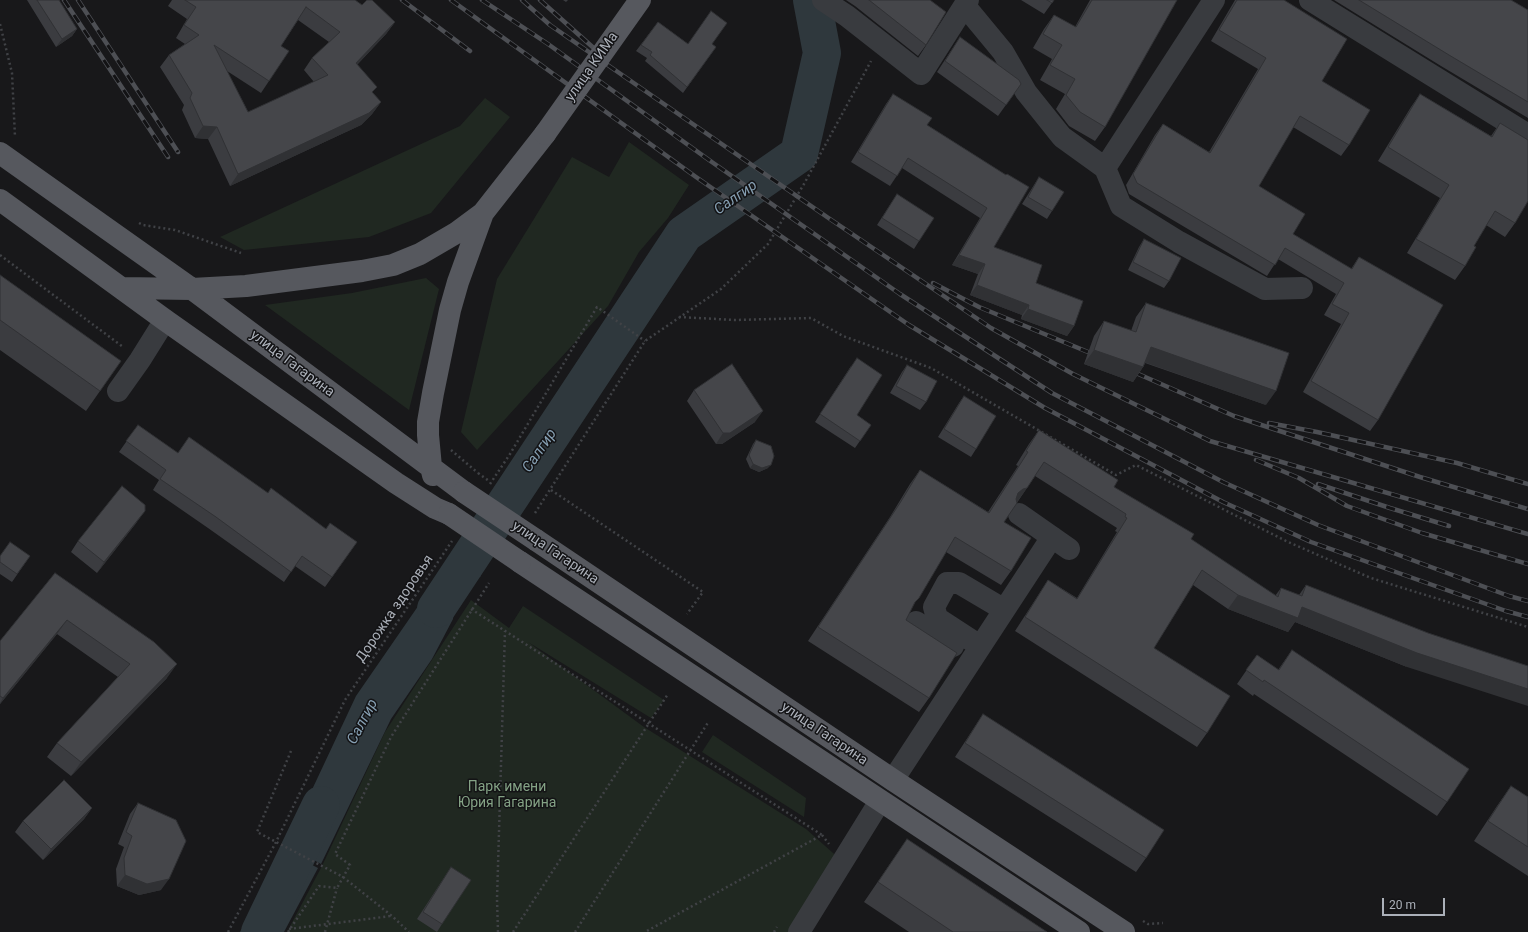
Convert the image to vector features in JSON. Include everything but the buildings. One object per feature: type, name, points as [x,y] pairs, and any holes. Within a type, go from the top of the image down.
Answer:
[{"type":"main road","name":"улица КИМа","points":[[483,213],[545,134],[640,0]]},
{"type":"main road","name":"улица Гагарина","points":[[0,153],[192,289],[464,492],[893,781],[1124,932]]},
{"type":"main road","points":[[0,200],[165,320],[396,483],[435,508],[449,514]]},
{"type":"main road","points":[[122,288],[192,289],[246,286],[362,271],[393,265],[420,254],[456,233],[483,213]]},
{"type":"main road","points":[[449,514],[438,491],[431,467],[428,422],[445,336],[458,282],[483,213]]},
{"type":"main road","name":"улица Гагарина","points":[[449,514],[1079,932]]},
{"type":"street","points":[[823,0],[847,16],[921,74],[967,3],[1003,52],[1026,92],[1062,137],[1105,168],[1121,206],[1179,242],[1265,290],[1302,288]]},
{"type":"street","points":[[1105,168],[1214,0]]},
{"type":"street","points":[[1310,0],[1528,134]]},
{"type":"street","points":[[118,391],[140,360],[165,320]]},
{"type":"street","points":[[893,781],[1003,609],[1060,543],[1019,514]]},
{"type":"street","points":[[976,652],[938,618],[934,607],[947,583],[959,583],[1003,609]]},
{"type":"street","points":[[916,622],[976,652]]},
{"type":"street","points":[[799,932],[880,801]]},
{"type":"path","points":[[0,24],[12,73],[14,137],[21,141]]},
{"type":"path","points":[[535,514],[645,341],[721,289],[768,244],[804,184],[881,43]]},
{"type":"path","points":[[133,221],[143,225],[175,230],[241,254]]},
{"type":"path","points":[[0,255],[140,360]]},
{"type":"path","points":[[489,486],[510,454],[597,307],[645,341]]},
{"type":"path","points":[[679,317],[735,320],[811,318],[843,336],[931,368],[1116,475],[1136,465],[1286,541],[1371,578],[1528,626]]},
{"type":"path","points":[[448,448],[478,473]]},
{"type":"path","points":[[551,490],[703,592],[687,614]]},
{"type":"path","name":"Дорожка здоровья","points":[[228,932],[276,842],[345,700],[455,537]]},
{"type":"path","points":[[325,932],[337,888],[350,865],[335,854],[391,737],[471,609],[489,583]]},
{"type":"path","points":[[471,609],[822,835],[645,932]]},
{"type":"path","points":[[498,932],[497,899],[504,631]]},
{"type":"path","points":[[513,932],[668,694]]},
{"type":"path","points":[[575,932],[709,721]]},
{"type":"path","points":[[292,751],[257,832],[343,876],[392,916],[409,932]]},
{"type":"path","points":[[288,931],[319,886],[337,888]]},
{"type":"path","points":[[288,931],[326,924],[392,916]]},
{"type":"path","points":[[1148,924],[1163,923]]},
{"type":"green space","points":[[485,98],[510,117],[431,213],[369,237],[244,250],[220,237],[460,126]]},
{"type":"green space","points":[[629,142],[689,185],[668,218],[639,252],[608,306],[477,450],[461,432],[497,279],[572,157],[609,177]]},
{"type":"green space","points":[[426,278],[439,289],[409,410],[265,305],[352,293]]},
{"type":"green space","name":"Парк имени Юрия Гагарина","points":[[471,600],[509,628],[523,606],[664,700],[651,718],[528,642],[644,727],[806,829],[842,861],[794,932],[287,932],[322,866],[385,732]]},
{"type":"green space","points":[[713,735],[806,798],[804,817],[702,752]]},
{"type":"water","points":[[452,557],[481,576],[463,588],[455,597],[453,619],[432,659],[391,719],[321,864],[286,845],[356,696]]},
{"type":"water","points":[[283,850],[318,868],[284,932],[240,932]]},
{"type":"waterway","name":"Салгир","points":[[436,609],[684,234],[799,154],[822,53],[812,0]]},
{"type":"waterway","name":"Салгир","points":[[260,932],[321,805]]},
{"type":"railway","points":[[64,0],[168,157]]},
{"type":"railway","points":[[78,0],[178,152]]},
{"type":"railway","points":[[402,0],[470,51]]},
{"type":"railway","points":[[451,0],[696,177],[909,325],[1045,408],[1223,502],[1311,542],[1506,611],[1528,617]]},
{"type":"railway","points":[[482,0],[548,44],[709,160],[900,294],[1052,393],[1223,482],[1318,525],[1509,596],[1528,601]]},
{"type":"railway","points":[[522,0],[550,25],[827,217],[991,328],[1073,374],[1210,441],[1528,534]]},
{"type":"railway","points":[[540,0],[597,51]]},
{"type":"railway","points":[[933,283],[979,307],[1088,352]]},
{"type":"railway","points":[[1136,373],[1234,416],[1420,477],[1528,509]]},
{"type":"railway","points":[[1269,423],[1457,463],[1528,484]]},
{"type":"railway","points":[[1256,460],[1299,478],[1347,506],[1422,533],[1528,564]]},
{"type":"railway","points":[[1318,484],[1449,526]]}]
